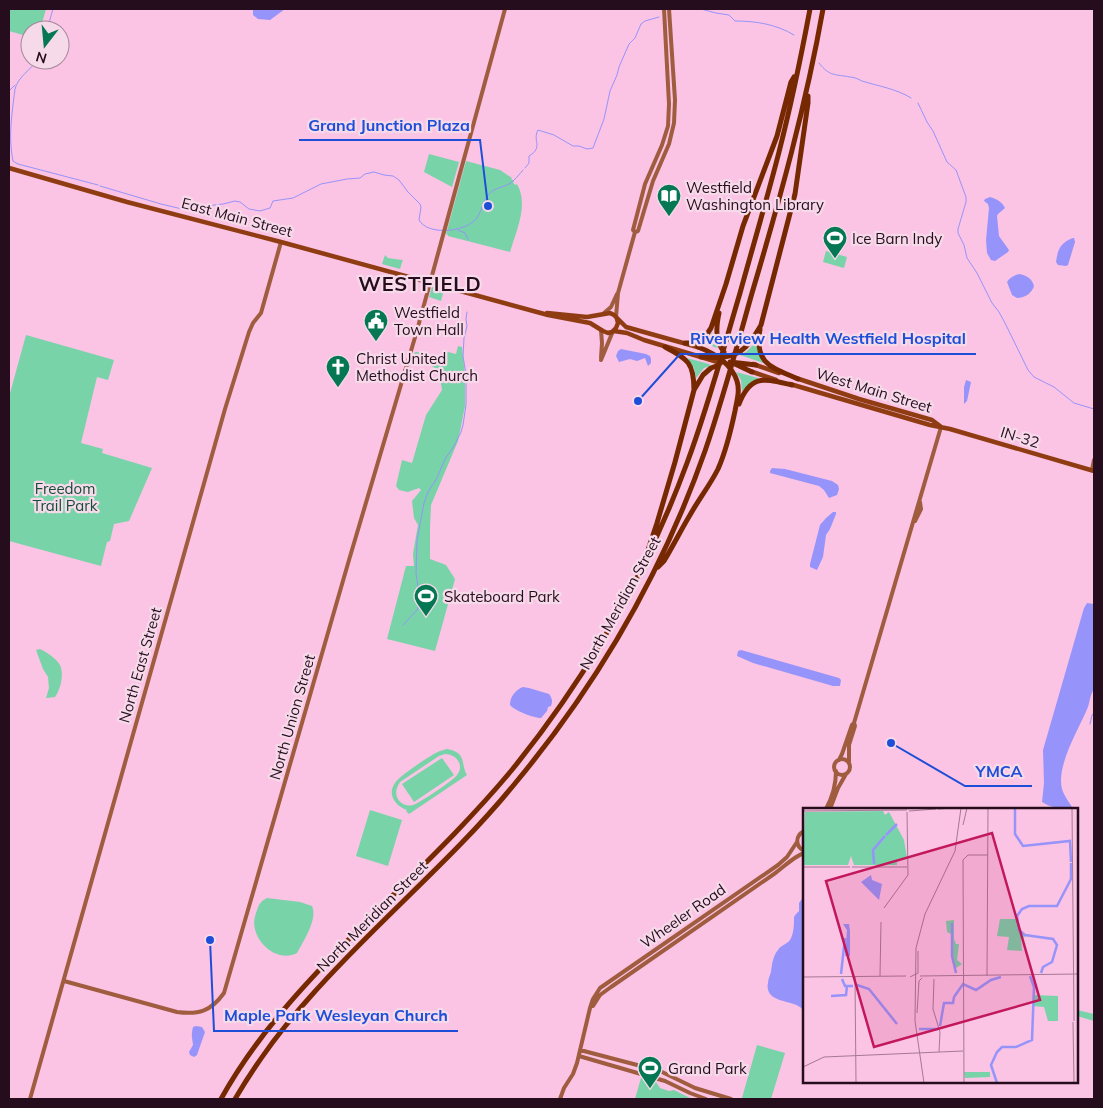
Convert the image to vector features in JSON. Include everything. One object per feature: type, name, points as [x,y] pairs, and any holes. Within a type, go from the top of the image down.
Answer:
[{"type":"highway","name":"North Meridian Street","points":[[221,1099],[264,1035],[304,985],[444,845],[512,769],[564,700],[602,642],[662,526],[683,476],[701,425],[779,153],[798,72],[810,9]]},
{"type":"highway","name":"North Meridian Street","points":[[235,1099],[270,1046],[307,1000],[454,852],[524,774],[577,704],[631,616],[656,569],[680,515],[709,440],[780,198],[807,90],[823,9]]},
{"type":"highway","points":[[685,344],[698,341],[709,332],[722,297],[743,226],[777,136],[791,82],[798,72]]},
{"type":"highway","points":[[798,379],[776,369],[765,361],[760,353],[758,343],[761,324],[795,194],[808,103],[807,90]]},
{"type":"highway","points":[[722,297],[716,333],[726,360],[735,377],[738,390],[734,418]]},
{"type":"highway","points":[[694,390],[700,380],[713,367],[746,347],[761,324]]},
{"type":"highway","points":[[643,565],[675,462],[694,390],[694,375],[690,364],[684,357],[665,347]]},
{"type":"highway","points":[[698,347],[752,372]]},
{"type":"highway","points":[[701,357],[756,365]]},
{"type":"highway","points":[[656,569],[664,561],[716,473],[734,418],[747,388],[760,380],[792,385]]},
{"type":"main road","name":"East Main Street","points":[[9,168],[120,200],[430,282]]},
{"type":"main road","points":[[430,282],[560,318],[588,322],[608,333],[614,331],[627,333],[665,347],[701,357]]},
{"type":"main road","points":[[533,311],[587,317],[611,314],[626,327],[698,347]]},
{"type":"main road","points":[[601,330],[598,321],[604,314]]},
{"type":"main road","points":[[614,331],[617,326],[616,318]]},
{"type":"main road","name":"West Main Street","points":[[756,365],[859,399],[932,420],[942,427]]},
{"type":"main road","name":"West Main Street","points":[[752,372],[942,427]]},
{"type":"main road","name":"IN-32","points":[[942,427],[1093,470]]},
{"type":"street","name":"North Union Street","points":[[64,981],[186,1013],[209,1008],[224,993],[430,282],[505,9]]},
{"type":"street","points":[[604,314],[611,307],[618,292],[635,232],[633,230],[644,188],[668,126],[669,99],[664,9]]},
{"type":"street","points":[[635,232],[638,231],[654,176],[668,146],[674,123],[669,9]]},
{"type":"street","name":"North East Street","points":[[30,1099],[225,409],[249,332],[261,313],[282,242]]},
{"type":"street","points":[[616,318],[618,292]]},
{"type":"street","points":[[601,330],[601,360],[614,331]]},
{"type":"street","points":[[828,808],[834,786],[836,771],[834,767],[842,754],[854,723],[872,667],[942,427]]},
{"type":"street","points":[[1093,470],[1094,460]]},
{"type":"street","points":[[828,808],[838,788],[850,770],[849,745],[855,726],[854,723]]},
{"type":"street","points":[[839,760],[845,759],[849,763]]},
{"type":"street","points":[[836,771],[840,774],[846,774]]},
{"type":"street","name":"Wheeler Road","points":[[560,1099],[573,1074],[593,999],[598,991],[778,865],[797,842],[799,834],[803,832]]},
{"type":"street","points":[[797,842],[803,851]]},
{"type":"street","name":"Wheeler Road","points":[[589,1014],[596,1000],[605,991],[803,852]]},
{"type":"street","points":[[580,1050],[660,1071],[695,1088],[731,1099]]},
{"type":"street","points":[[578,1058],[665,1081],[706,1099]]},
{"type":"green space","points":[[9,9],[46,9],[43,20],[20,20],[20,34],[9,31]]},
{"type":"green space","points":[[429,154],[459,162],[452,187],[424,172]]},
{"type":"green space","points":[[466,161],[500,170],[512,178],[513,183],[517,184],[522,201],[522,209],[510,252],[446,234]]},
{"type":"green space","name":"Ice Barn Indy","points":[[826,251],[847,257],[844,268],[823,262]]},
{"type":"green space","points":[[385,255],[388,258],[403,259],[400,269],[382,264]]},
{"type":"green space","points":[[432,287],[444,290],[441,301],[429,297]]},
{"type":"green space","points":[[712,332],[714,342],[718,348],[701,343]]},
{"type":"green space","name":"Freedom Trail Park","points":[[26,335],[114,360],[108,380],[97,377],[81,443],[103,449],[102,453],[152,468],[129,521],[114,524],[101,566],[9,541],[9,397]]},
{"type":"green space","points":[[756,342],[759,354],[766,364],[740,355]]},
{"type":"green space","points":[[458,346],[462,347],[465,375],[465,406],[458,441],[431,505],[430,559],[446,565],[455,579],[435,651],[387,639],[406,566],[414,566],[413,554],[418,525],[414,518],[412,501],[421,490],[419,488],[408,492],[399,490],[396,486],[402,460],[412,463],[426,415],[442,390],[439,372],[425,360],[413,358],[415,352],[425,353],[439,363],[444,351],[456,354]]},
{"type":"green space","points":[[687,358],[711,366],[704,368],[696,378],[694,368]]},
{"type":"green space","points":[[736,372],[758,379],[750,383],[742,391],[741,380]]},
{"type":"green space","points":[[40,649],[60,665],[61,681],[55,697],[46,698],[49,688],[48,677],[36,650]]},
{"type":"green space","points":[[447,749],[461,756],[467,775],[409,814],[407,810],[396,803],[392,795],[395,783],[423,761]],"holes":[[[449,754],[456,758],[460,764],[459,771],[454,778],[436,792],[413,805],[405,805],[399,801],[396,793],[400,782],[439,756]]]},
{"type":"green space","points":[[442,758],[454,775],[414,802],[402,784]]},
{"type":"green space","points":[[370,810],[402,820],[388,866],[356,856]]},
{"type":"green space","points":[[267,898],[300,902],[312,906],[312,923],[297,953],[284,956],[277,954],[266,947],[257,936],[254,926],[255,917],[259,904]]},
{"type":"green space","points":[[1078,1010],[1094,1014],[1094,1021],[1078,1016]]},
{"type":"green space","points":[[757,1045],[785,1053],[771,1099],[742,1098]]},
{"type":"green space","name":"Grand Park","points":[[641,1078],[656,1082],[660,1088],[669,1091],[674,1090],[692,1099],[635,1099]]},
{"type":"shaded area","points":[[253,9],[285,9],[270,20],[258,19],[253,15]]},
{"type":"shaded area","points":[[990,197],[999,201],[1005,208],[997,216],[999,236],[1009,250],[995,261],[991,260],[987,253],[986,240],[989,208],[988,204],[984,201]]},
{"type":"shaded area","points":[[1073,238],[1075,242],[1068,265],[1058,265],[1056,262],[1060,247]]},
{"type":"shaded area","points":[[1019,274],[1028,277],[1034,286],[1028,295],[1017,298],[1012,295],[1007,282]]},
{"type":"shaded area","points":[[621,349],[646,354],[650,356],[651,363],[648,366],[645,358],[637,361],[630,359],[619,362],[616,356]]},
{"type":"shaded area","points":[[966,380],[971,382],[967,401],[964,404],[964,387]]},
{"type":"shaded area","points":[[772,468],[785,469],[832,481],[838,485],[837,495],[829,498],[819,486],[770,473]]},
{"type":"shaded area","points":[[833,512],[836,512],[836,514],[826,535],[823,557],[817,570],[810,567],[810,564],[820,525]]},
{"type":"shaded area","points":[[1087,603],[1094,604],[1094,689],[1088,707],[1069,747],[1062,769],[1062,789],[1072,808],[1061,808],[1049,806],[1042,802],[1044,783],[1043,750]]},
{"type":"shaded area","points":[[741,650],[839,678],[841,680],[840,686],[833,686],[753,663],[737,656],[738,651]]},
{"type":"shaded area","points":[[523,687],[549,694],[551,697],[551,706],[548,707],[541,718],[525,714],[510,705],[514,694]]},
{"type":"shaded area","points":[[803,897],[803,1010],[797,1005],[774,997],[769,993],[768,989],[768,980],[774,957],[779,948],[791,938],[794,929],[794,917],[799,911],[799,903]]},
{"type":"shaded area","points":[[193,1027],[202,1027],[205,1032],[197,1055],[194,1057],[189,1052],[193,1045]]},
{"type":"waterway","points":[[50,20],[53,9]]},
{"type":"waterway","points":[[701,9],[729,15],[735,21],[773,26],[794,35]]},
{"type":"waterway","points":[[525,168],[529,163],[529,156],[536,150],[538,130],[554,135],[573,146],[587,149],[593,148],[604,119],[610,91],[629,44],[635,38],[641,24],[659,17]]},
{"type":"waterway","points":[[819,63],[826,71],[833,74],[894,90],[911,98]]},
{"type":"waterway","points":[[29,70],[15,89],[11,134],[13,161],[18,164],[98,185]]},
{"type":"waterway","points":[[9,91],[15,85]]},
{"type":"waterway","points":[[918,103],[947,162],[956,170],[966,197],[958,233],[964,245],[967,258],[1005,323],[1028,370],[1034,377],[1054,387],[1074,403],[1094,409]]},
{"type":"waterway","points":[[100,186],[182,209],[235,201],[240,202],[249,209],[260,211],[270,208],[273,201],[293,198],[321,184],[360,178],[365,174],[374,172],[393,176],[399,180],[420,204],[419,220],[424,225],[438,230],[447,230],[464,227],[471,223],[478,216],[488,195],[496,189],[511,183],[523,170]]},
{"type":"waterway","points":[[458,230],[465,233],[468,239]]},
{"type":"waterway","points":[[403,625],[418,607],[417,540],[424,503],[463,425],[466,405],[466,375],[463,356],[467,312]]},
{"type":"waterway","points":[[1090,724],[1094,713]]},
{"type":"place","name":"Grand Junction Plaza","points":[[488,206]]},
{"type":"place","name":"Westfield Washington Library","points":[[669,217]]},
{"type":"place","name":"Ice Barn Indy","points":[[835,259]]},
{"type":"place","name":"Westfield Town Hall","points":[[376,342]]},
{"type":"place","name":"Christ United Methodist Church","points":[[338,388]]},
{"type":"place","name":"Riverview Health Westfield Hospital","points":[[638,401]]},
{"type":"place","name":"Skateboard Park","points":[[426,617]]},
{"type":"place","name":"YMCA","points":[[891,743]]},
{"type":"place","name":"Maple Park Wesleyan Church","points":[[210,940]]},
{"type":"place","name":"Grand Park","points":[[650,1089]]},
{"type":"district","name":"WESTFIELD","points":[[420,283]]}]
